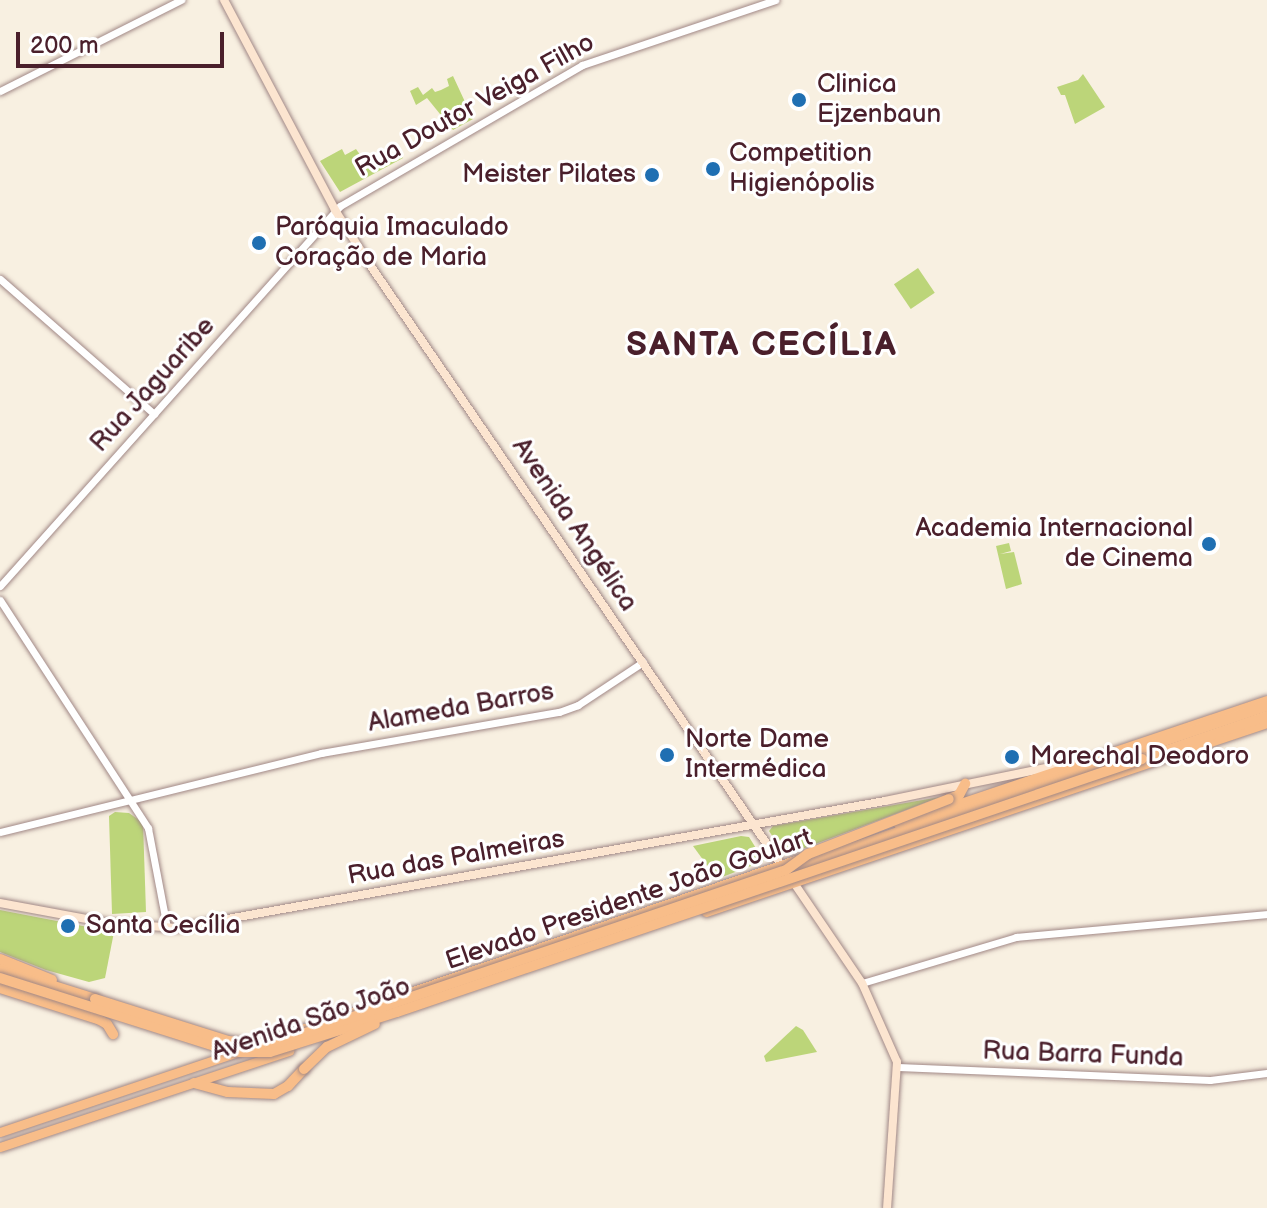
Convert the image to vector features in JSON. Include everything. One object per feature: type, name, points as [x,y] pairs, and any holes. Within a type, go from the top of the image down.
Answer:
[{"type":"highway","name":"Elevado Presidente João Goulart","points":[[0,969],[228,1041],[267,1044],[331,1025],[1267,703]]},
{"type":"highway","name":"Elevado Presidente João Goulart","points":[[0,978],[240,1052],[281,1049],[1267,716]]},
{"type":"highway","points":[[783,867],[808,854],[959,795],[965,784]]},
{"type":"highway","points":[[0,959],[38,973],[63,989]]},
{"type":"highway","points":[[0,988],[103,1021],[113,1034]]},
{"type":"highway","points":[[194,1083],[214,1089],[256,1094],[281,1091],[320,1051],[397,1012]]},
{"type":"main road","name":"Avenida Angélica","points":[[224,0],[335,210],[862,983],[898,1067]]},
{"type":"main road","name":"Avenida São João","points":[[0,1132],[713,888],[783,867],[1083,761],[1267,703]]},
{"type":"main road","name":"Avenida São João","points":[[0,1147],[794,884],[1267,723]]},
{"type":"main road","name":"Rua das Palmeiras","points":[[0,903],[104,922],[167,928],[753,824],[1083,761]]},
{"type":"main road","points":[[201,1027],[250,1039],[285,1034]]},
{"type":"main road","points":[[887,1208],[898,1067]]},
{"type":"street","points":[[0,91],[181,0]]},
{"type":"street","name":"Rua Doutor Veiga Filho","points":[[335,210],[582,65],[775,0]]},
{"type":"street","name":"Rua Jaguaribe","points":[[0,586],[335,210]]},
{"type":"street","points":[[0,279],[154,414]]},
{"type":"street","points":[[0,600],[150,833],[167,928]]},
{"type":"street","name":"Alameda Barros","points":[[0,832],[321,753],[568,710],[643,662]]},
{"type":"street","points":[[862,983],[1016,937],[1267,914]]},
{"type":"street","name":"Rua Barra Funda","points":[[898,1067],[1210,1080],[1267,1073]]},
{"type":"green space","points":[[1083,74],[1105,107],[1075,124],[1065,95],[1061,95],[1057,87],[1078,80]]},
{"type":"green space","points":[[453,76],[473,119],[453,130],[427,98],[416,105],[410,91],[418,87],[423,95],[432,88],[435,92],[441,90],[449,86],[447,79]]},
{"type":"green space","points":[[342,149],[345,155],[356,149],[370,169],[400,152],[403,158],[340,192],[320,161]]},
{"type":"green space","points":[[918,268],[935,293],[911,309],[894,284]]},
{"type":"green space","points":[[1009,543],[1011,551],[1000,554],[1014,552],[1022,584],[1006,589],[996,546]]},
{"type":"green space","points":[[940,797],[789,854],[782,851],[769,831],[773,826]]},
{"type":"green space","points":[[115,812],[129,813],[143,823],[146,912],[112,914],[109,816]]},
{"type":"green space","points":[[749,837],[764,861],[717,879],[693,846]]},
{"type":"green space","points":[[0,910],[114,932],[105,978],[89,982],[0,952]]},
{"type":"green space","points":[[796,1026],[803,1030],[817,1052],[766,1062],[764,1056]]},
{"type":"place","name":"Clinica Ejzenbaun","points":[[799,100]]},
{"type":"place","name":"Competition Higienópolis","points":[[713,169]]},
{"type":"place","name":"Meister Pilates","points":[[652,175]]},
{"type":"place","name":"Paróquia Imaculado Coração de Maria","points":[[259,243]]},
{"type":"place","name":"Academia Internacional de Cinema","points":[[1209,544]]},
{"type":"place","name":"Norte Dame Intermédica","points":[[667,755]]},
{"type":"place","name":"Marechal Deodoro","points":[[1012,757]]},
{"type":"place","name":"Santa Cecília","points":[[68,926]]},
{"type":"district","name":"SANTA CECÍLIA","points":[[762,345]]}]
